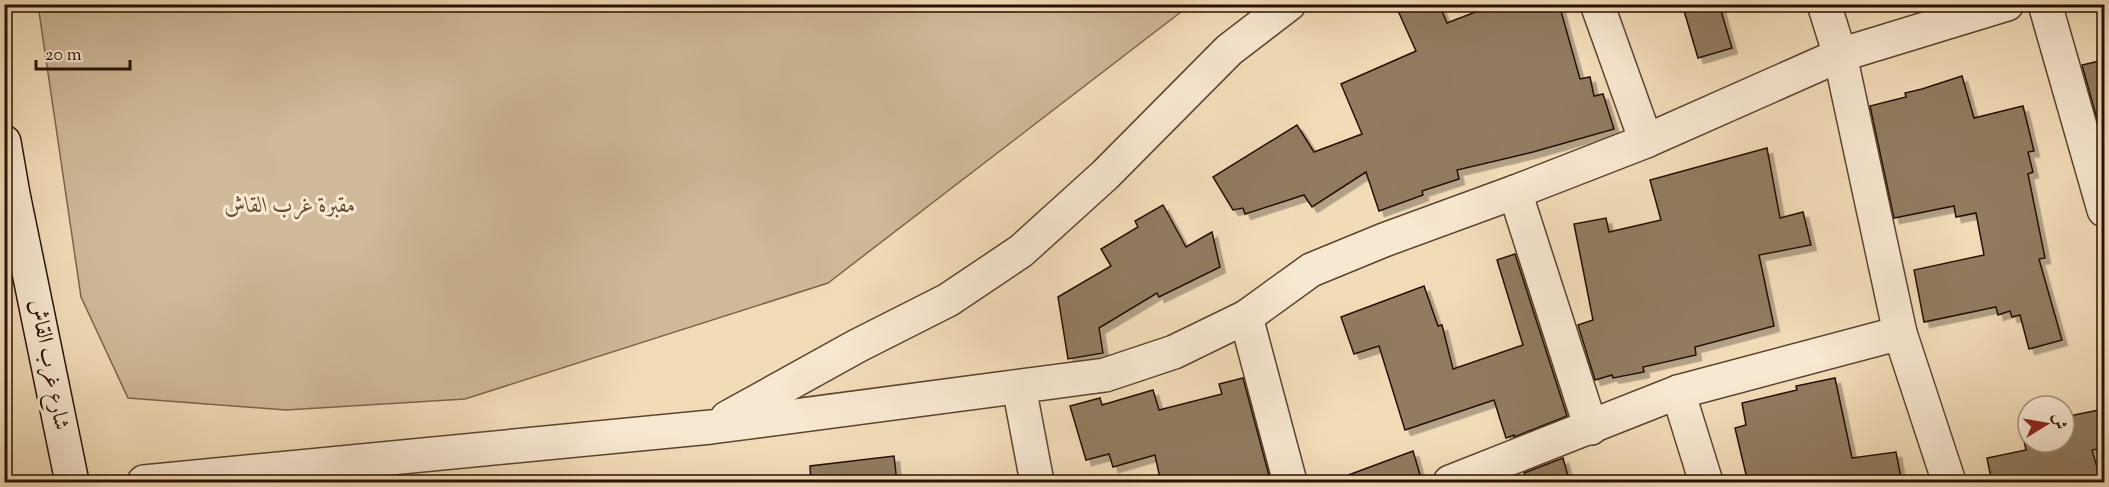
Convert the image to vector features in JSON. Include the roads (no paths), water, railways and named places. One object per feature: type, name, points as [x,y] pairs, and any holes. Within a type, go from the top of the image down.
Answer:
[{"type":"street","points":[[711,427],[857,346],[948,300],[1021,251],[1105,175],[1228,50],[1289,4]]},
{"type":"street","points":[[1597,4],[1646,141]]},
{"type":"street","points":[[1824,4],[1840,55],[1900,333],[1949,483]]},
{"type":"street","points":[[144,483],[711,427],[1105,375],[1174,352],[1246,317],[1311,270],[1646,141],[1840,55],[2007,4]]},
{"type":"street","points":[[2045,4],[2104,210]]},
{"type":"street","name":"شارع غرب القاش","points":[[4,142],[72,483]]},
{"type":"street","points":[[1515,192],[1591,428]]},
{"type":"street","points":[[1246,317],[1290,483]]},
{"type":"street","points":[[1456,481],[1678,392],[1900,333]]},
{"type":"street","points":[[1019,387],[1037,483]]},
{"type":"street","points":[[1678,392],[1706,483]]},
{"type":"park label","name":"مقبرة غرب القاش","points":[[290,207]]}]
